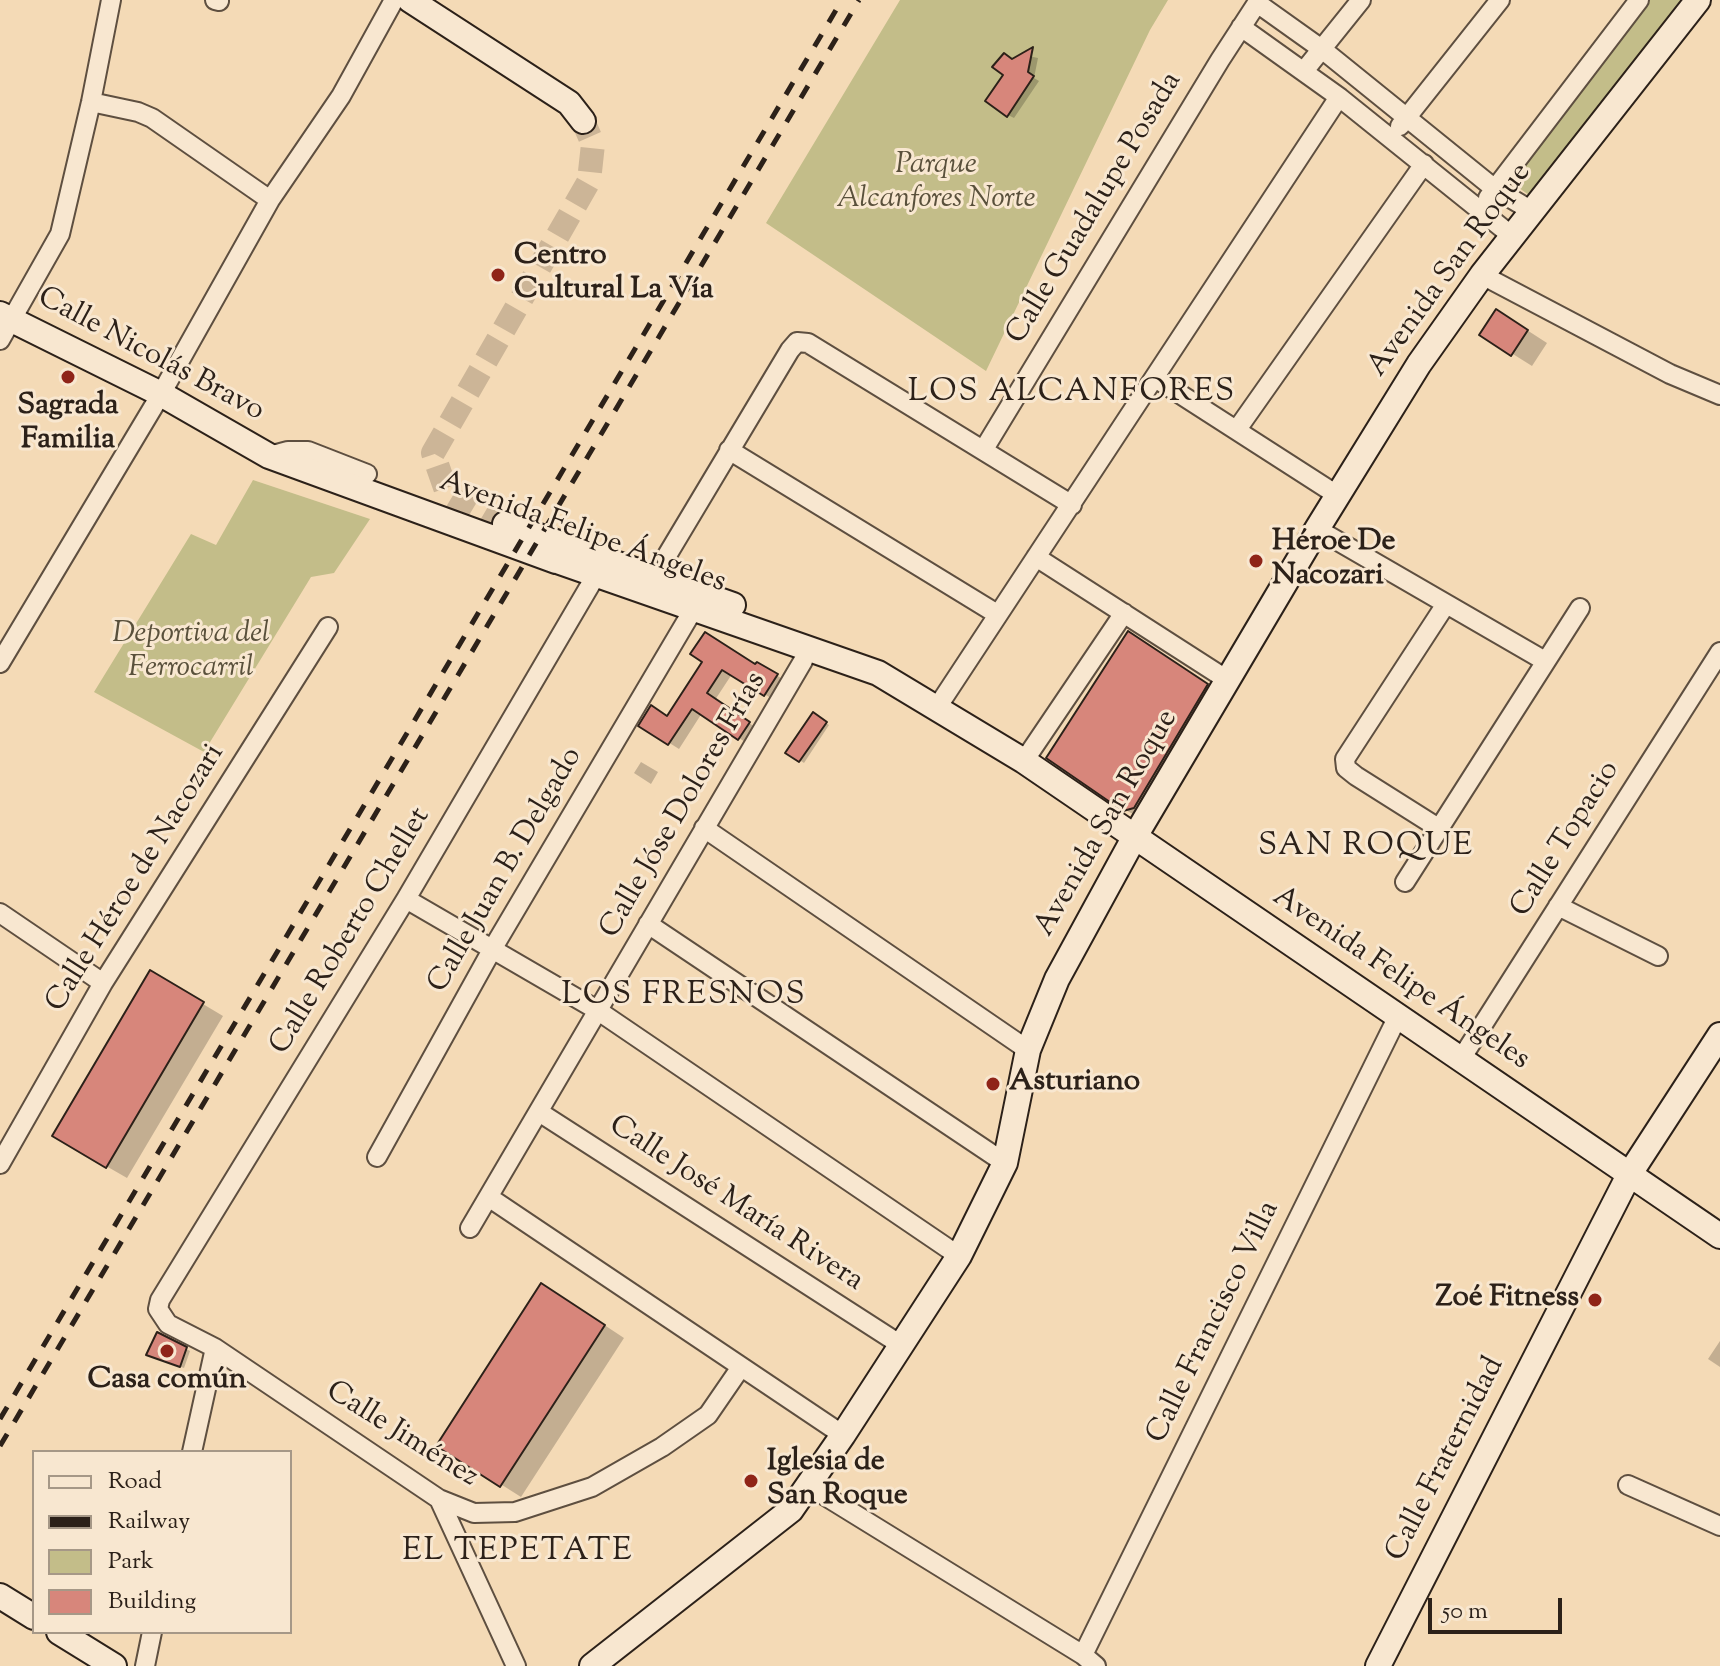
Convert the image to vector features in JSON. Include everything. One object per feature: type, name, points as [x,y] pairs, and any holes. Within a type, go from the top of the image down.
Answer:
[{"type":"street","points":[[4,325],[60,234],[111,0]]},
{"type":"street","points":[[0,663],[161,394],[270,200],[341,96],[394,0]]},
{"type":"street","points":[[410,0],[569,103],[583,121]]},
{"type":"street","points":[[1304,71],[1361,0]]},
{"type":"street","points":[[1390,137],[1500,0]]},
{"type":"street","points":[[1479,209],[1639,0]]},
{"type":"street","name":"Avenida San Roque","points":[[592,1666],[791,1510],[843,1435],[959,1256],[1005,1163],[1028,1050],[1057,979],[1134,838],[1337,495],[1419,364],[1482,275],[1698,0]]},
{"type":"street","points":[[1258,1],[1495,189],[1532,211]]},
{"type":"street","name":"Calle Guadalupe Posada","points":[[984,449],[1258,1]]},
{"type":"street","points":[[1241,27],[1339,97],[1512,236]]},
{"type":"street","points":[[940,703],[1339,97]]},
{"type":"street","points":[[91,102],[152,118],[270,200]]},
{"type":"street","points":[[1238,428],[1424,164]]},
{"type":"street","points":[[1482,275],[1670,374],[1720,395]]},
{"type":"street","name":"Calle Nicolás Bravo","points":[[4,325],[161,394],[269,456]]},
{"type":"street","points":[[666,557],[797,342],[808,343],[1072,505]]},
{"type":"street","points":[[1155,378],[1238,428],[1337,495]]},
{"type":"street","points":[[729,450],[997,614]]},
{"type":"street","points":[[269,456],[288,451],[308,451],[367,474]]},
{"type":"street","name":"Avenida Felipe Ángeles","points":[[269,456],[558,562],[878,673],[1024,761],[1720,1236]]},
{"type":"street","name":"Avenida Felipe Ángeles","points":[[505,524],[891,662],[963,723]]},
{"type":"street","points":[[1317,529],[1545,661]]},
{"type":"street","points":[[1036,557],[1229,681]]},
{"type":"street","name":"Calle Roberto Chellet","points":[[158,1309],[160,1300],[406,899],[592,582]]},
{"type":"street","points":[[1440,829],[1346,768],[1345,759],[1446,604]]},
{"type":"street","points":[[1405,882],[1580,608]]},
{"type":"street","points":[[1024,761],[1124,613]]},
{"type":"street","name":"Calle Juan B. Delgado","points":[[377,1157],[493,948],[690,615]]},
{"type":"street","name":"Calle Héroe de Nacozari","points":[[0,1164],[103,983],[328,627]]},
{"type":"street","name":"Calle Topacio","points":[[1461,1059],[1720,652]]},
{"type":"street","name":"Calle Jóse Dolores Frías","points":[[470,1228],[803,661]]},
{"type":"street","points":[[704,828],[1028,1050]]},
{"type":"street","points":[[406,899],[597,1010],[959,1256]]},
{"type":"street","points":[[1558,906],[1658,956]]},
{"type":"street","points":[[0,913],[103,983]]},
{"type":"street","points":[[648,924],[1005,1163]]},
{"type":"street","name":"Calle Francisco Villa","points":[[1089,1661],[1398,1016]]},
{"type":"street","name":"Calle Fraternidad","points":[[1378,1666],[1629,1175],[1720,1035]]},
{"type":"street","name":"Calle José María Rivera","points":[[539,1112],[901,1345]]},
{"type":"street","points":[[490,1198],[843,1435]]},
{"type":"street","name":"Calle Jiménez","points":[[158,1309],[168,1324],[215,1348],[439,1499],[474,1513],[515,1512],[592,1487],[662,1447],[708,1415],[741,1367]]},
{"type":"street","points":[[192,1450],[215,1348]]},
{"type":"street","points":[[1628,1485],[1720,1526]]},
{"type":"street","points":[[809,1486],[1089,1661]]},
{"type":"street","points":[[439,1499],[516,1666]]},
{"type":"street","points":[[0,1596],[32,1616]]},
{"type":"street","points":[[62,1634],[114,1666]]},
{"type":"street","points":[[145,1666],[152,1634]]},
{"type":"green space","name":"Parque Alcanfores Norte","points":[[900,0],[1168,0],[1150,30],[986,371],[766,223]]},
{"type":"green space","points":[[1648,0],[1691,0],[1533,198],[1508,180]]},
{"type":"green space","name":"Deportiva del Ferrocarril","points":[[253,480],[370,519],[334,573],[311,577],[204,752],[94,692],[191,534],[216,545]]},
{"type":"building","points":[[1033,47],[1028,72],[1034,76],[1007,117],[985,101],[1003,75],[992,67],[1004,53],[1012,59]]},
{"type":"building","points":[[1496,309],[1528,330],[1511,356],[1479,335]]},
{"type":"building","points":[[1128,631],[1208,684],[1134,808],[1123,811],[1046,758]]},
{"type":"building","points":[[705,632],[755,664],[757,662],[778,674],[764,696],[722,670],[707,693],[750,722],[738,740],[692,709],[668,745],[638,726],[651,705],[667,716],[702,662],[690,654]]},
{"type":"building","points":[[813,712],[827,722],[799,762],[785,753]]},
{"type":"building","points":[[150,970],[204,1002],[106,1168],[52,1136]]},
{"type":"building","points":[[541,1283],[605,1325],[500,1487],[436,1446]]},
{"type":"building","name":"Casa común","points":[[157,1332],[187,1347],[180,1367],[146,1355]]},
{"type":"tunnel","points":[[505,524],[485,518],[448,496],[433,453],[589,181],[593,144],[583,121]]},
{"type":"railway","points":[[0,1419],[842,0]]},
{"type":"railway","points":[[0,1446],[859,0]]},
{"type":"place","name":"Centro Cultural La Vía","points":[[498,275]]},
{"type":"place","name":"Sagrada Familia","points":[[68,377]]},
{"type":"place","name":"Héroe De Nacozari","points":[[1256,561]]},
{"type":"place","name":"Asturiano","points":[[993,1084]]},
{"type":"place","name":"Zoé Fitness","points":[[1595,1300]]},
{"type":"place","name":"Casa común","points":[[167,1351]]},
{"type":"place","name":"Iglesia de San Roque","points":[[751,1481]]},
{"type":"district","name":"LOS ALCANFORES","points":[[1072,395]]},
{"type":"district","name":"SAN ROQUE","points":[[1366,849]]},
{"type":"district","name":"LOS FRESNOS","points":[[684,998]]},
{"type":"district","name":"EL TEPETATE","points":[[518,1554]]}]
